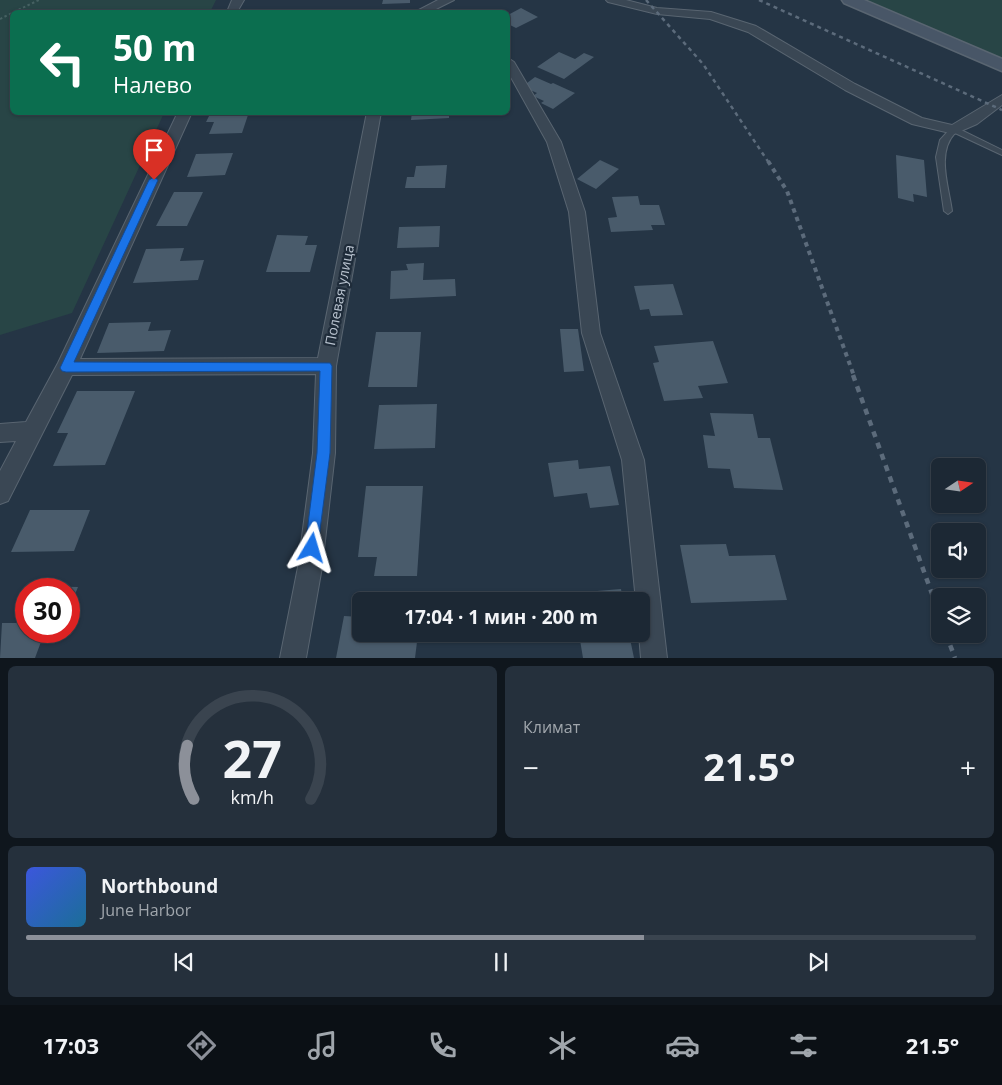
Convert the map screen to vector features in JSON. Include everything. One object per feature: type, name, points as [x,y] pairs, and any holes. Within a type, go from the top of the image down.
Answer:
[{"type":"street","points":[[612,0],[657,11],[711,16],[752,29],[850,87],[917,122],[954,130],[972,121],[1002,99]]},
{"type":"street","points":[[850,0],[996,63],[1002,77]]},
{"type":"street","points":[[426,10],[444,2]]},
{"type":"street","points":[[510,65],[554,142],[577,212],[591,333],[633,460],[654,658]]},
{"type":"street","points":[[0,493],[66,368],[184,115]]},
{"type":"street","name":"Полевая улица","points":[[293,658],[310,567],[324,453],[326,366],[373,115]]},
{"type":"street","points":[[66,368],[326,366]]},
{"type":"street","points":[[0,434],[33,431]]},
{"type":"lane","points":[[948,211],[940,157],[944,140],[954,130],[1002,153]]},
{"type":"path","points":[[19,10],[39,0]]},
{"type":"green space","points":[[0,0],[216,0],[211,10],[10,10],[10,115],[163,115],[72,313],[0,335]]},
{"type":"green space","points":[[864,0],[1002,0],[1002,61]]},
{"type":"building","points":[[383,0],[410,0],[410,3],[382,4]]},
{"type":"building","points":[[521,8],[538,17],[516,28],[510,25],[510,14]]},
{"type":"building","points":[[559,52],[575,59],[584,53],[594,57],[564,79],[537,67]]},
{"type":"building","points":[[535,77],[575,93],[553,109],[541,103],[544,101],[533,96],[537,93],[528,89],[527,83]]},
{"type":"building","points":[[210,115],[248,115],[242,133],[209,134],[214,122],[206,122]]},
{"type":"building","points":[[412,115],[449,115],[449,118],[411,120]]},
{"type":"building","points":[[233,153],[225,175],[187,177],[196,154]]},
{"type":"building","points":[[896,155],[924,160],[927,197],[913,194],[914,202],[898,198]]},
{"type":"building","points":[[600,160],[619,169],[596,189],[577,179]]},
{"type":"building","points":[[447,165],[445,188],[405,188],[407,177],[414,177],[416,166]]},
{"type":"building","points":[[174,192],[203,192],[187,226],[156,226]]},
{"type":"building","points":[[638,196],[640,205],[659,205],[665,225],[651,225],[653,230],[611,232],[608,218],[617,217],[612,197]]},
{"type":"building","points":[[440,226],[439,247],[397,248],[399,227]]},
{"type":"building","points":[[277,235],[308,236],[305,245],[317,245],[310,272],[266,272]]},
{"type":"building","points":[[184,248],[180,261],[204,260],[198,280],[133,283],[146,249]]},
{"type":"building","points":[[424,263],[423,280],[455,279],[456,296],[390,299],[391,271],[408,270],[406,264]]},
{"type":"building","points":[[673,284],[683,315],[651,316],[649,309],[640,310],[634,286]]},
{"type":"building","points":[[151,322],[148,331],[171,330],[164,351],[97,353],[109,323]]},
{"type":"building","points":[[560,329],[578,329],[584,371],[564,372]]},
{"type":"building","points":[[376,332],[421,332],[417,387],[368,387]]},
{"type":"building","points":[[713,341],[728,383],[698,386],[703,398],[664,401],[653,363],[659,362],[654,346]]},
{"type":"building","points":[[77,391],[135,391],[105,465],[53,466],[68,433],[57,433]]},
{"type":"building","points":[[437,404],[435,448],[374,449],[379,405]]},
{"type":"building","points":[[710,413],[753,414],[758,438],[770,438],[783,490],[734,488],[730,469],[708,468],[703,435],[715,436]]},
{"type":"building","points":[[578,460],[579,469],[610,466],[619,505],[590,508],[587,493],[554,497],[548,463]]},
{"type":"building","points":[[366,486],[423,486],[417,576],[374,576],[377,557],[358,557]]},
{"type":"building","points":[[30,510],[90,510],[74,551],[11,552]]},
{"type":"building","points":[[726,544],[729,556],[775,555],[787,600],[691,603],[680,545]]},
{"type":"building","points":[[621,589],[622,592],[585,592]]},
{"type":"building","points":[[344,616],[352,616],[352,642],[417,642],[415,658],[336,658]]},
{"type":"building","points":[[2,623],[15,623],[15,643],[41,643],[35,658],[0,658]]},
{"type":"building","points":[[580,642],[631,642],[634,658],[583,658]]},
{"type":"railway","points":[[646,0],[703,64],[769,163]]},
{"type":"railway","points":[[759,0],[1002,110]]},
{"type":"railway","points":[[768,161],[787,191],[854,376]]},
{"type":"railway","points":[[853,375],[931,591]]},
{"type":"railway","points":[[949,643],[955,658]]},
{"type":"route","points":[[154,180],[66,368],[326,366],[324,453],[312,548]]}]
